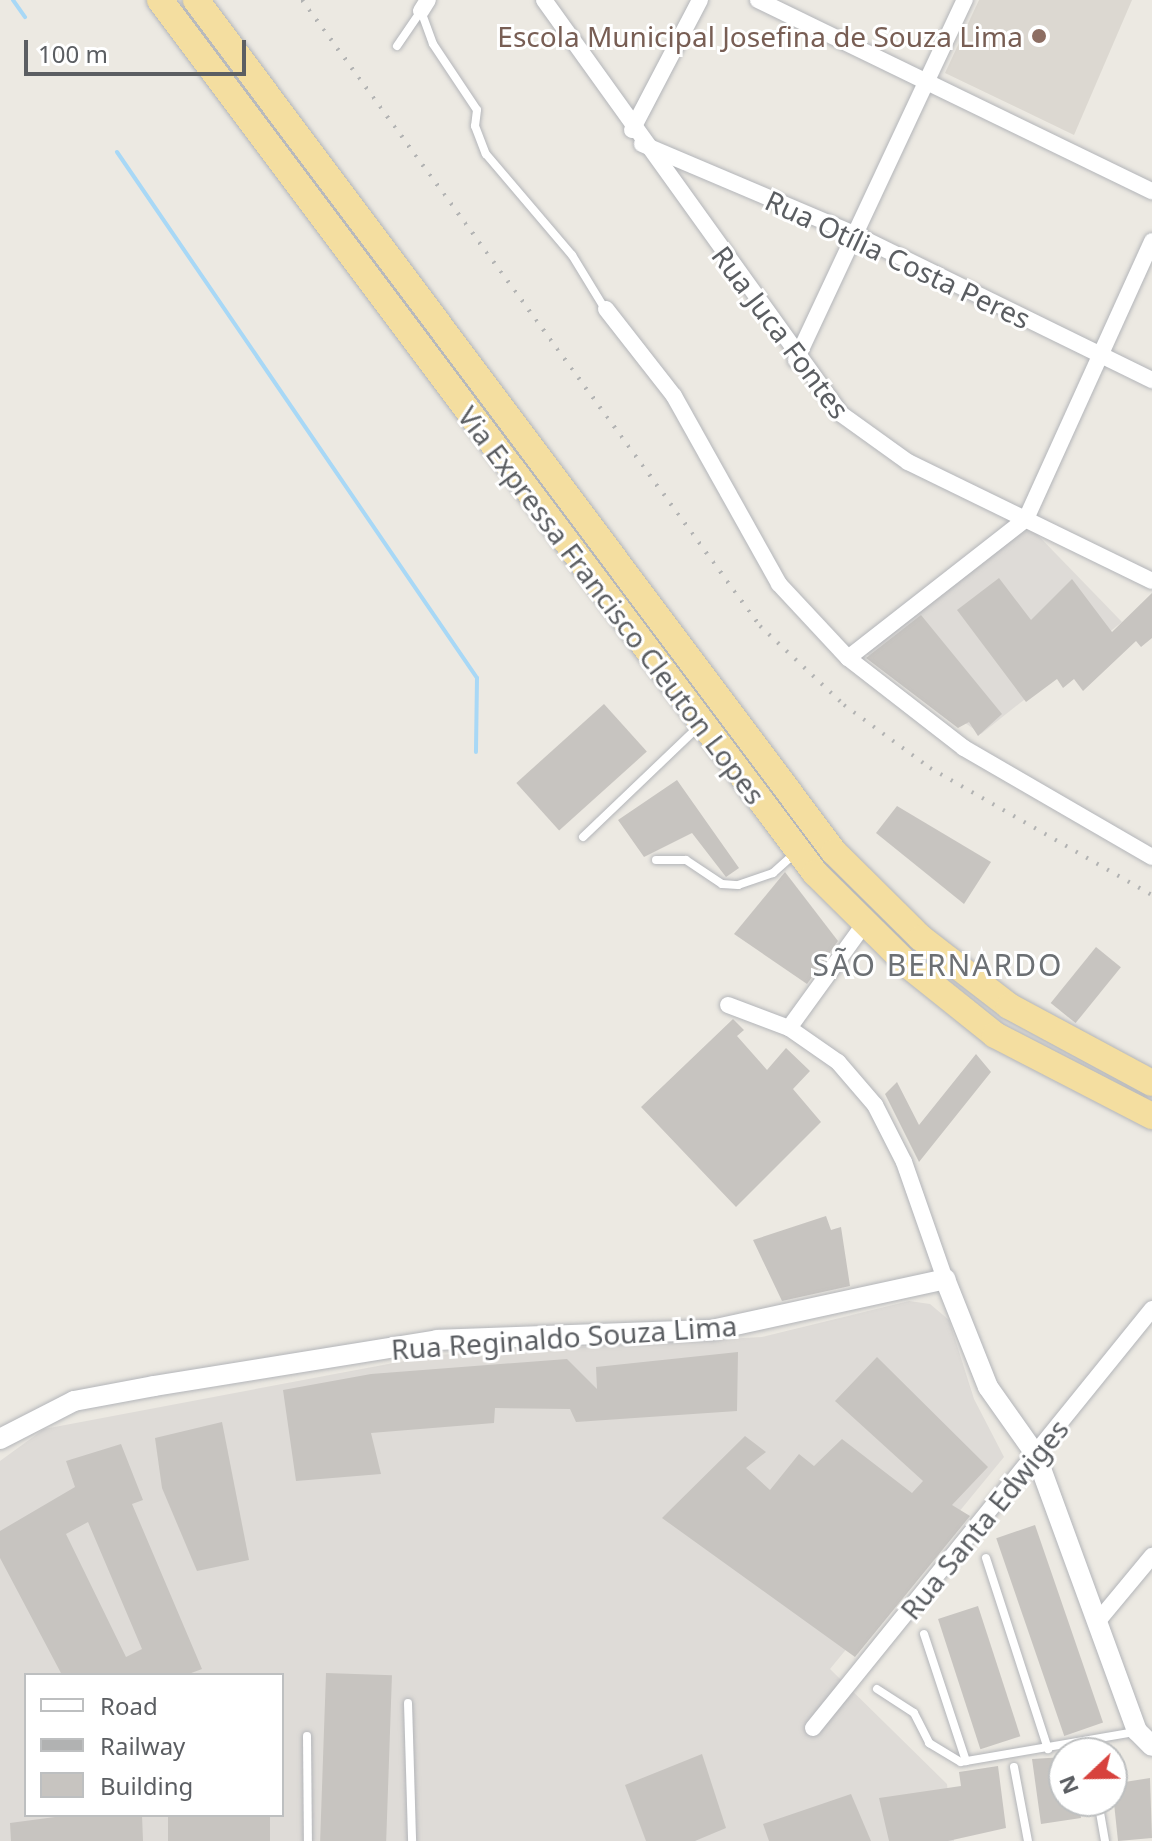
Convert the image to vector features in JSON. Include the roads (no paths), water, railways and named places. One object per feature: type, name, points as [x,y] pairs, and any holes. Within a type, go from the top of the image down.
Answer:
[{"type":"highway","name":"Via Expressa Francisco Cleuton Lopes","points":[[160,0],[798,850],[865,923],[995,1035],[1152,1116]]},
{"type":"highway","name":"Via Expressa Francisco Cleuton Lopes","points":[[196,0],[834,852],[921,938],[1009,1006],[1152,1083]]},
{"type":"street","name":"Rua Juca Fontes","points":[[544,0],[796,360],[864,436],[1152,581]]},
{"type":"street","points":[[637,137],[700,0]]},
{"type":"street","points":[[758,0],[1152,191]]},
{"type":"street","points":[[796,360],[965,0]]},
{"type":"street","name":"Rua Otília Costa Peres","points":[[637,137],[856,235],[1152,380]]},
{"type":"street","points":[[848,658],[1026,519],[1152,241]]},
{"type":"street","points":[[606,309],[674,396],[779,584],[848,658],[976,756],[1152,857]]},
{"type":"street","points":[[789,1028],[865,923]]},
{"type":"street","points":[[728,1005],[789,1028],[838,1062],[875,1105],[904,1162],[945,1279],[988,1387],[1036,1455],[1137,1731],[1152,1746]]},
{"type":"street","name":"Rua Reginaldo Souza Lima","points":[[0,1439],[74,1401],[154,1386],[437,1340],[712,1330],[945,1279]]},
{"type":"street","name":"Rua Santa Edwiges","points":[[813,1728],[1152,1309]]},
{"type":"street","points":[[1098,1621],[1152,1556]]},
{"type":"lane","points":[[397,46],[424,5]]},
{"type":"lane","points":[[424,5],[433,44],[477,110],[475,126],[486,154],[572,255],[606,309]]},
{"type":"lane","points":[[583,837],[702,724]]},
{"type":"lane","points":[[656,860],[686,860],[722,884],[738,885],[773,873],[798,850]]},
{"type":"lane","points":[[877,1689],[914,1713],[929,1743],[966,1761],[1048,1749],[986,1558]]},
{"type":"lane","points":[[924,1634],[966,1761]]},
{"type":"lane","points":[[408,1703],[412,1841]]},
{"type":"lane","points":[[1108,1737],[1137,1731]]},
{"type":"lane","points":[[307,1736],[308,1841]]},
{"type":"lane","points":[[1014,1767],[1028,1841]]},
{"type":"lane","points":[[1101,1817],[1105,1841]]},
{"type":"waterway","points":[[13,0],[25,17]]},
{"type":"waterway","points":[[117,152],[477,678],[476,752]]},
{"type":"railway","points":[[302,0],[760,626],[844,705],[930,768],[1152,895]]},
{"type":"place","name":"Escola Municipal Josefina de Souza Lima","points":[[1039,36]]},
{"type":"district","name":"SÃO BERNARDO","points":[[938,965]]}]
